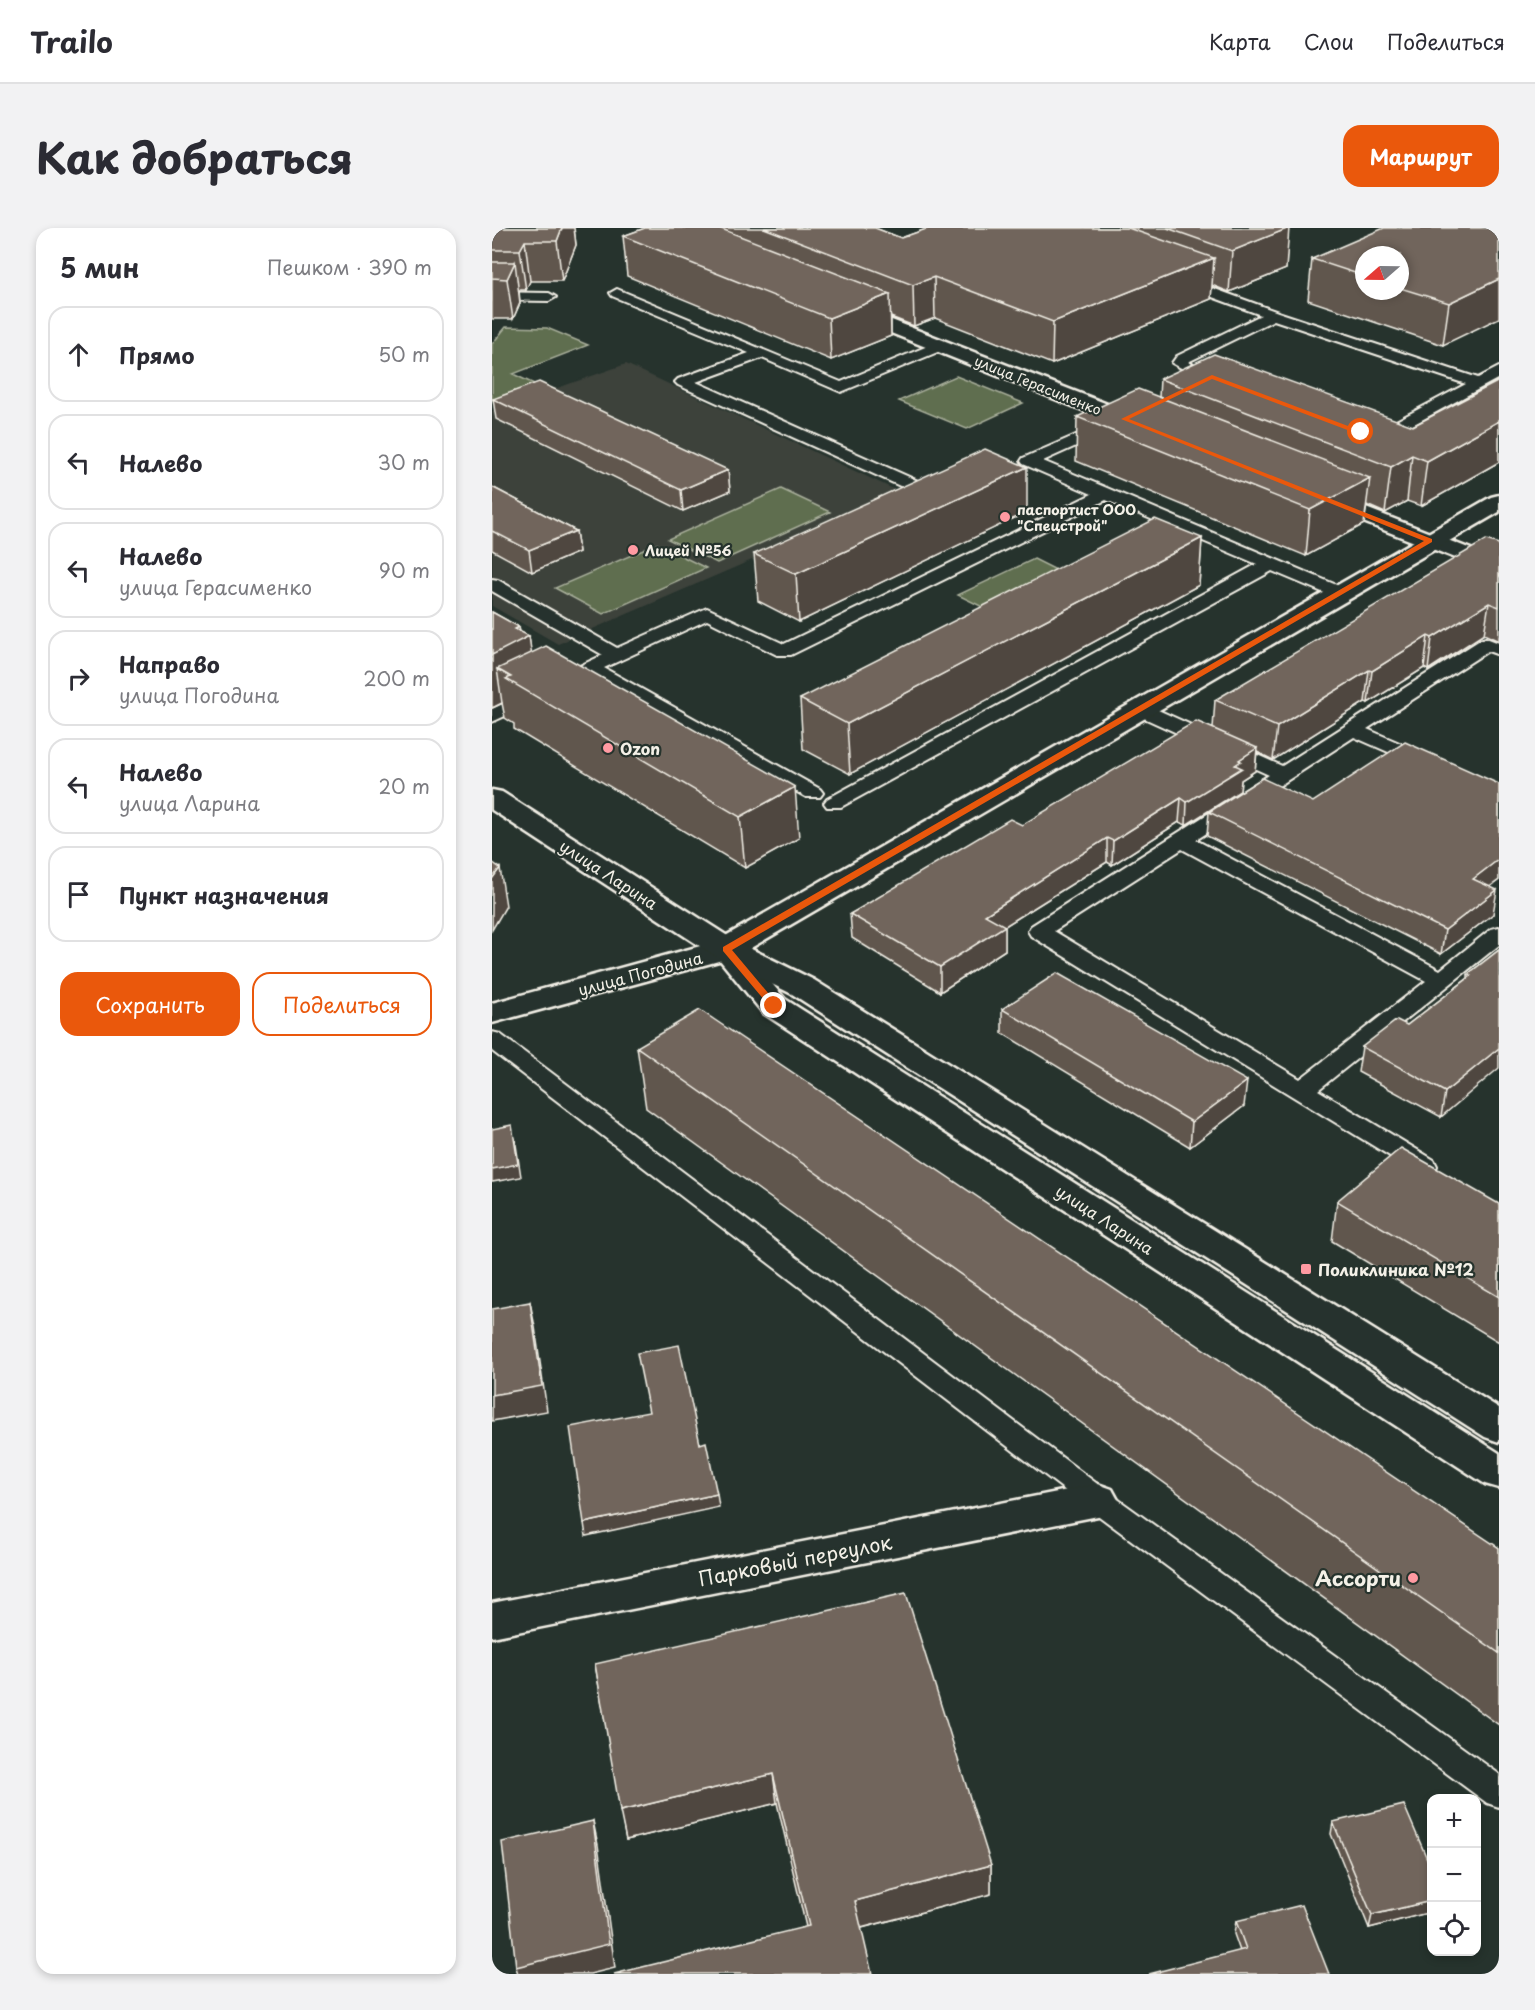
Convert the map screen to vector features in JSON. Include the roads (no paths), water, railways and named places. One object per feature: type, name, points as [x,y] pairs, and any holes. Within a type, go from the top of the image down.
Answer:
[{"type":"street","name":"улица Герасименко","points":[[830,302],[1157,432]]},
{"type":"street","points":[[1312,494],[1499,568]]},
{"type":"street","name":"улица Погодина","points":[[492,1013],[726,949],[1499,502]]},
{"type":"street","name":"улица Ларина","points":[[492,798],[726,949],[802,987],[1499,1427]]},
{"type":"street","name":"улица Ларина","points":[[726,949],[774,1006],[1499,1473]]},
{"type":"street","name":"Парковый переулок","points":[[492,1620],[1098,1500]]},
{"type":"lane","points":[[1164,275],[1273,315],[1479,383]]},
{"type":"lane","points":[[617,293],[841,387],[940,346]]},
{"type":"lane","points":[[492,296],[549,297]]},
{"type":"lane","points":[[1193,386],[1217,379],[1179,363],[1182,359],[1273,315]]},
{"type":"lane","points":[[762,353],[683,382],[948,501]]},
{"type":"lane","points":[[1361,432],[1374,435],[1386,433],[1499,372]]},
{"type":"lane","points":[[1144,410],[1029,461],[1340,593]]},
{"type":"lane","points":[[492,716],[707,613],[784,651],[1105,494]]},
{"type":"lane","points":[[834,803],[1271,564]]},
{"type":"lane","points":[[492,584],[616,655]]},
{"type":"lane","points":[[1440,1175],[1040,931],[1486,644],[1499,650]]},
{"type":"lane","points":[[590,668],[813,793]]},
{"type":"lane","points":[[1140,709],[1283,774]]},
{"type":"lane","points":[[1353,730],[1447,771]]},
{"type":"lane","points":[[1181,840],[1442,980]]},
{"type":"lane","points":[[1301,1091],[1442,980],[1494,945]]},
{"type":"lane","points":[[492,1039],[1098,1500],[1499,1793]]},
{"type":"place","name":"паспортист ООО \"Спецстрой\"","points":[[1005,517]]},
{"type":"place","name":"Лицей №56","points":[[633,550]]},
{"type":"place","name":"Ozon","points":[[608,748]]},
{"type":"place","name":"Поликлиника №12","points":[[1306,1269]]},
{"type":"place","name":"Ассорти","points":[[1413,1578]]}]
